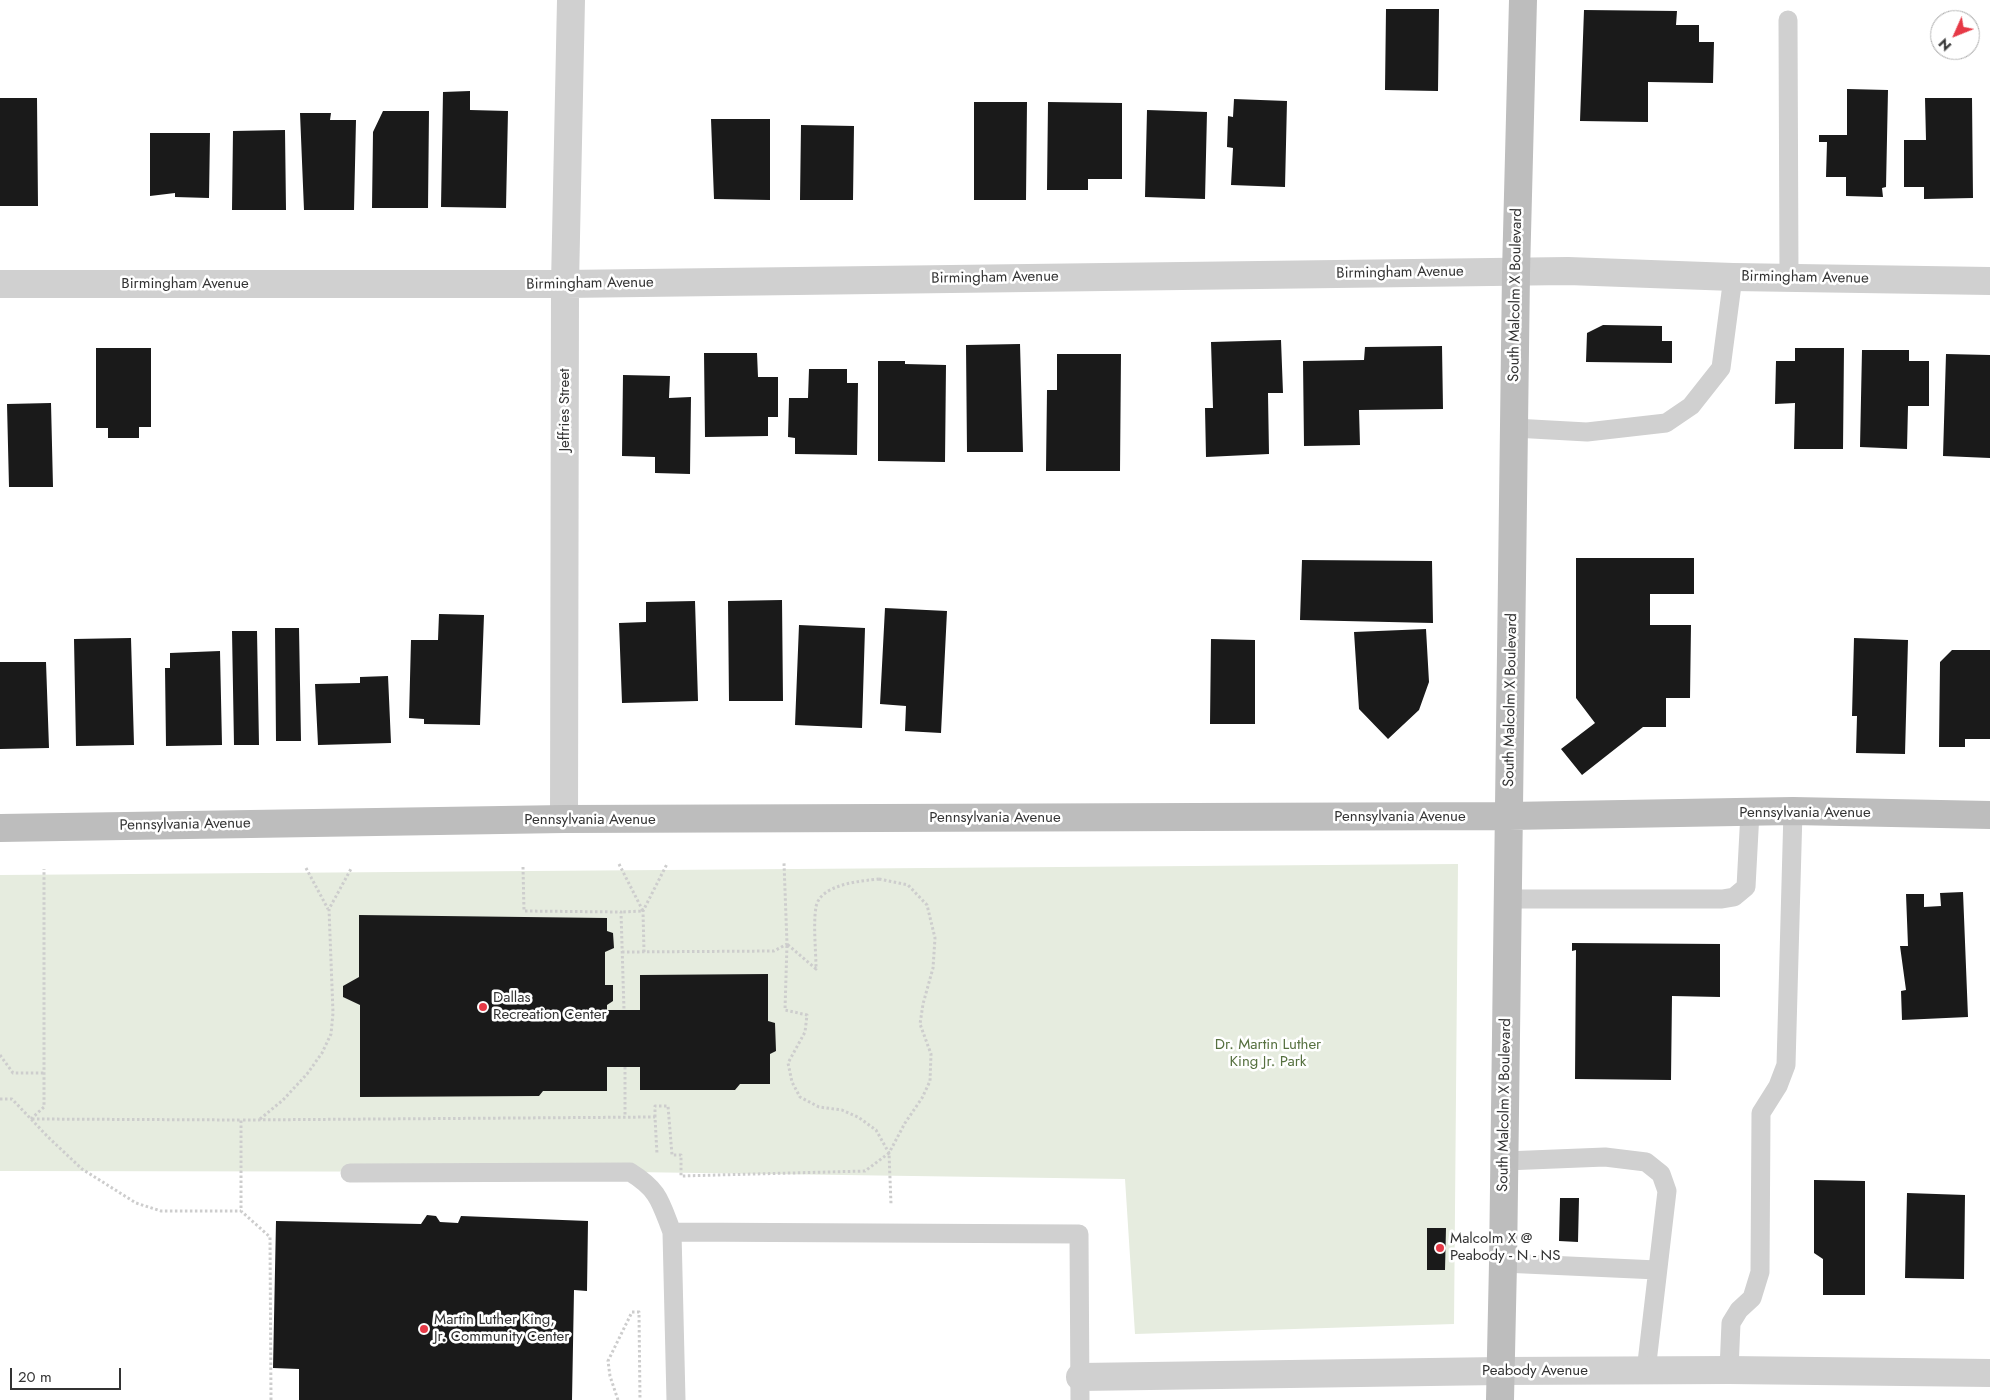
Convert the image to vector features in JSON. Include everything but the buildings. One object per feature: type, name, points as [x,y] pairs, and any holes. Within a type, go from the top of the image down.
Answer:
[{"type":"street","name":"Jeffries Street","points":[[564,819],[565,284],[570,0]]},
{"type":"street","name":"South Malcolm X Boulevard","points":[[1500,1400],[1504,1263],[1516,273],[1523,0]]},
{"type":"street","name":"Birmingham Avenue","points":[[0,284],[565,284],[1568,271],[1733,277],[1990,281]]},
{"type":"street","name":"Pennsylvania Avenue","points":[[0,828],[564,819],[1509,816],[1793,811],[1990,815]]},
{"type":"street","name":"Peabody Avenue","points":[[1080,1389],[1500,1371],[1729,1370],[1990,1373]]},
{"type":"lane","points":[[1788,20],[1789,278]]},
{"type":"lane","points":[[1514,428],[1587,432],[1666,423],[1691,406],[1721,368],[1733,277]]},
{"type":"lane","points":[[1729,1370],[1731,1323],[1739,1310],[1752,1298],[1760,1272],[1761,1113],[1778,1086],[1786,1065],[1793,811]]},
{"type":"lane","points":[[1508,899],[1722,899],[1734,897],[1746,887],[1750,812]]},
{"type":"lane","points":[[1505,1161],[1605,1157],[1646,1162],[1661,1174],[1667,1191],[1646,1371]]},
{"type":"lane","points":[[350,1173],[630,1172],[646,1182],[658,1196],[672,1232],[676,1400]]},
{"type":"lane","points":[[672,1232],[1079,1234],[1080,1389]]},
{"type":"lane","points":[[1504,1263],[1657,1270]]},
{"type":"path","points":[[784,863],[785,1010],[806,1015],[805,1032],[788,1063],[792,1082],[800,1097],[819,1107],[842,1110],[858,1116],[876,1130],[889,1153],[892,1233]]},
{"type":"path","points":[[618,864],[643,911],[644,952]]},
{"type":"path","points":[[643,911],[667,864]]},
{"type":"path","points":[[523,867],[524,911],[643,911]]},
{"type":"path","points":[[260,1120],[283,1100],[307,1074],[322,1053],[331,1034],[333,1012],[329,909],[306,868]]},
{"type":"path","points":[[329,909],[352,868]]},
{"type":"path","points":[[31,1119],[44,1107],[44,869]]},
{"type":"path","points":[[655,1117],[655,1106],[668,1106],[672,1155],[681,1155],[682,1176],[865,1171],[889,1153],[930,1081],[931,1054],[920,1024],[923,1004],[934,968],[935,938],[927,905],[908,886],[879,879],[854,882],[828,891],[816,905],[816,969],[786,944]]},
{"type":"path","points":[[621,912],[624,1010]]},
{"type":"path","points":[[622,952],[774,951],[786,944]]},
{"type":"path","points":[[0,1055],[13,1073],[44,1073]]},
{"type":"path","points":[[625,1067],[625,1117]]},
{"type":"path","points":[[0,1099],[12,1099],[82,1169],[136,1203],[161,1211],[241,1211]]},
{"type":"path","points":[[31,1119],[241,1120]]},
{"type":"path","points":[[618,1400],[610,1376],[608,1361],[632,1312],[639,1312],[640,1400]]},
{"type":"green space","name":"Dr. Martin Luther King Jr. Park","points":[[1458,864],[1454,1324],[1135,1334],[1125,1179],[630,1172],[0,1171],[0,875]]},
{"type":"place","name":"Dallas Recreation Center","points":[[483,1007]]},
{"type":"place","name":"Malcolm X @ Peabody - N - NS","points":[[1440,1248]]},
{"type":"place","name":"Martin Luther King, Jr. Community Center","points":[[424,1329]]}]
